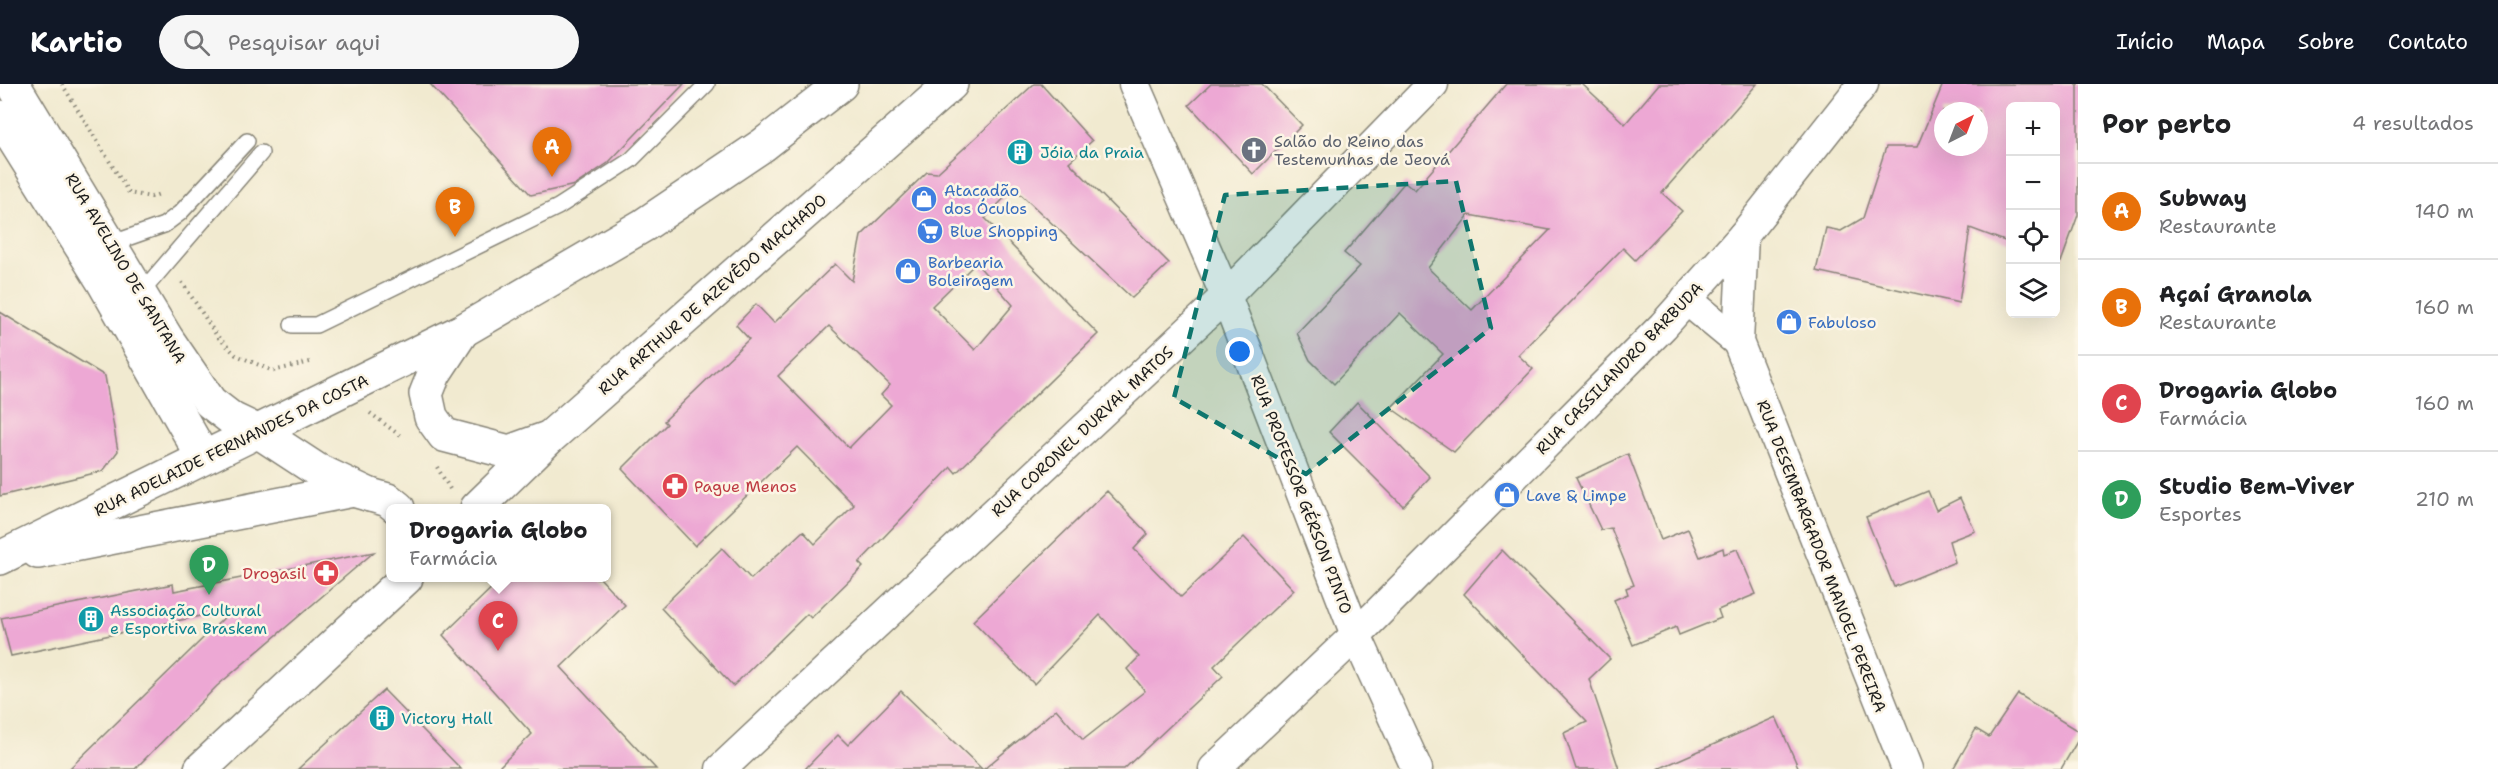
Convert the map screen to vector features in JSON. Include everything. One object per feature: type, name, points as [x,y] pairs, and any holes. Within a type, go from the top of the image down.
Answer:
[{"type":"street","name":"RUA AVELINO DE SANTANA","points":[[14,84],[167,339],[210,402],[232,419],[259,432],[317,470],[384,502]]},
{"type":"street","name":"RUA ARTHUR DE AZEVÊDO MACHADO","points":[[481,504],[549,438],[951,84]]},
{"type":"street","name":"RUA PROFESSOR GÉRSON PINTO","points":[[1134,84],[1226,296],[1356,635],[1417,769]]},
{"type":"street","name":"RUA CORONEL DURVAL MATOS","points":[[721,769],[1226,296],[1433,84]]},
{"type":"street","name":"RUA CASSILANDRO BARBUDA","points":[[1214,769],[1356,635],[1686,299],[1743,236],[1863,84]]},
{"type":"street","points":[[549,438],[508,452],[444,435],[430,417],[426,394],[434,374],[462,332],[644,225],[763,145],[824,93]]},
{"type":"street","name":"RUA AVELINO DE SANTANA","points":[[0,117],[104,283],[203,457]]},
{"type":"street","name":"RUA DESEMBARGADOR MANOEL PEREIRA","points":[[1743,236],[1738,342],[1907,769]]},
{"type":"street","name":"RUA DESEMBARGADOR MANOEL PEREIRA","points":[[1686,299],[1738,342]]},
{"type":"street","name":"RUA ADELAIDE FERNANDES DA COSTA","points":[[0,559],[203,457],[259,432],[462,332]]},
{"type":"street","points":[[0,559],[352,490],[384,502]]},
{"type":"street","points":[[201,769],[402,582]]},
{"type":"lane","points":[[292,326],[316,325],[558,207],[631,160],[707,84]]},
{"type":"lane","points":[[110,244],[164,225],[180,213],[247,141]]},
{"type":"lane","points":[[140,294],[261,153]]},
{"type":"path","points":[[62,84],[129,193],[151,197],[170,187]]},
{"type":"path","points":[[180,280],[217,336],[236,355],[273,371],[310,362]]},
{"type":"highlighted area","points":[[1456,181],[1491,328],[1306,474],[1174,398],[1225,195]]},
{"type":"building","points":[[430,84],[684,84],[608,163],[575,185],[531,195]]},
{"type":"building","points":[[1034,84],[1041,84],[1092,141],[1069,162],[1169,263],[1132,298],[1014,188],[985,218],[1098,334],[956,473],[951,467],[859,563],[863,567],[811,618],[807,614],[733,686],[661,608],[722,548],[751,579],[803,531],[815,544],[854,505],[797,447],[695,546],[622,469],[667,424],[664,421],[749,339],[736,325],[756,304],[774,323],[835,264],[852,281],[861,236],[927,172],[937,173]],"holes":[[[976,263],[1013,305],[975,350],[932,306]],[[829,326],[890,385],[881,395],[891,405],[849,448],[778,376]]]},
{"type":"building","name":"Salão do Reino das Testemunhas de Jeová","points":[[1211,84],[1262,84],[1302,125],[1253,174],[1189,105]]},
{"type":"building","points":[[1506,84],[1582,84],[1625,124],[1659,84],[1757,84],[1662,193],[1682,211],[1635,260],[1623,248],[1518,355],[1533,369],[1454,452],[1391,408],[1443,354],[1400,313],[1334,384],[1310,360],[1297,333],[1360,266],[1344,253],[1405,182],[1415,190]],"holes":[[[1469,215],[1550,230],[1472,310],[1428,268]]]},
{"type":"building","points":[[1943,84],[2078,84],[2078,215],[2061,262],[2060,102],[2006,102],[2006,242],[1970,228],[1959,303],[1816,271],[1826,228],[1841,231],[1863,218],[1886,147],[1917,147],[1934,106],[1934,156],[1988,156],[1988,102],[1936,102]]},
{"type":"building","points":[[0,312],[105,376],[118,451],[103,471],[0,496]]},
{"type":"building","points":[[1357,402],[1430,477],[1403,506],[1329,432]]},
{"type":"building","points":[[1628,454],[1661,540],[1688,529],[1700,557],[1723,548],[1724,554],[1737,549],[1756,594],[1718,610],[1721,618],[1679,635],[1676,627],[1633,645],[1614,600],[1628,594],[1626,588],[1634,585],[1611,528],[1601,530],[1576,478]]},
{"type":"building","points":[[1107,491],[1148,534],[1134,549],[1181,597],[1244,537],[1294,590],[1214,666],[1223,676],[1124,769],[984,769],[1056,709],[1083,740],[1145,691],[1127,669],[1139,657],[1100,615],[1034,684],[973,621]]},
{"type":"building","points":[[1928,491],[1936,510],[1960,498],[1975,531],[1949,541],[1955,562],[1894,587],[1866,517]]},
{"type":"building","points":[[1502,550],[1610,659],[1589,679],[1619,769],[1576,769],[1564,733],[1587,722],[1464,594]]},
{"type":"building","points":[[374,552],[217,686],[135,769],[69,769],[233,609],[11,656],[1,618],[173,584],[174,591]]},
{"type":"building","points":[[498,582],[604,582],[625,605],[561,667],[656,769],[497,769],[532,734],[443,635]]},
{"type":"building","name":"Victory Hall","points":[[384,690],[461,769],[298,769]]},
{"type":"building","points":[[901,691],[982,769],[805,769],[838,735],[848,745]]},
{"type":"building","points":[[2018,694],[2078,731],[2078,740],[2061,769],[1953,769],[1976,729],[1989,737]]},
{"type":"building","points":[[1776,717],[1799,769],[1658,769]]},
{"type":"place","name":"Salão do Reino das Testemunhas de Jeová","points":[[1254,150]]},
{"type":"place","name":"Jóia da Praia","points":[[1020,152]]},
{"type":"place","name":"Subway","points":[[552,177]]},
{"type":"place","name":"Atacadão dos Óculos","points":[[924,199]]},
{"type":"place","name":"Blue Shopping","points":[[930,231]]},
{"type":"place","name":"Açaí Granola","points":[[455,237]]},
{"type":"place","name":"Barbearia Boleiragem","points":[[908,271]]},
{"type":"place","name":"Fabuloso","points":[[1789,322]]},
{"type":"place","name":"Pague Menos","points":[[675,486]]},
{"type":"place","name":"Lave & Limpe","points":[[1507,495]]},
{"type":"place","name":"Drogasil","points":[[326,573]]},
{"type":"place","name":"Studio Bem-Viver","points":[[209,595]]},
{"type":"place","name":"Associação Cultural e Esportiva Braskem","points":[[91,619]]},
{"type":"place","name":"Drogaria Globo","points":[[498,651]]},
{"type":"place","name":"Victory Hall","points":[[382,718]]}]
